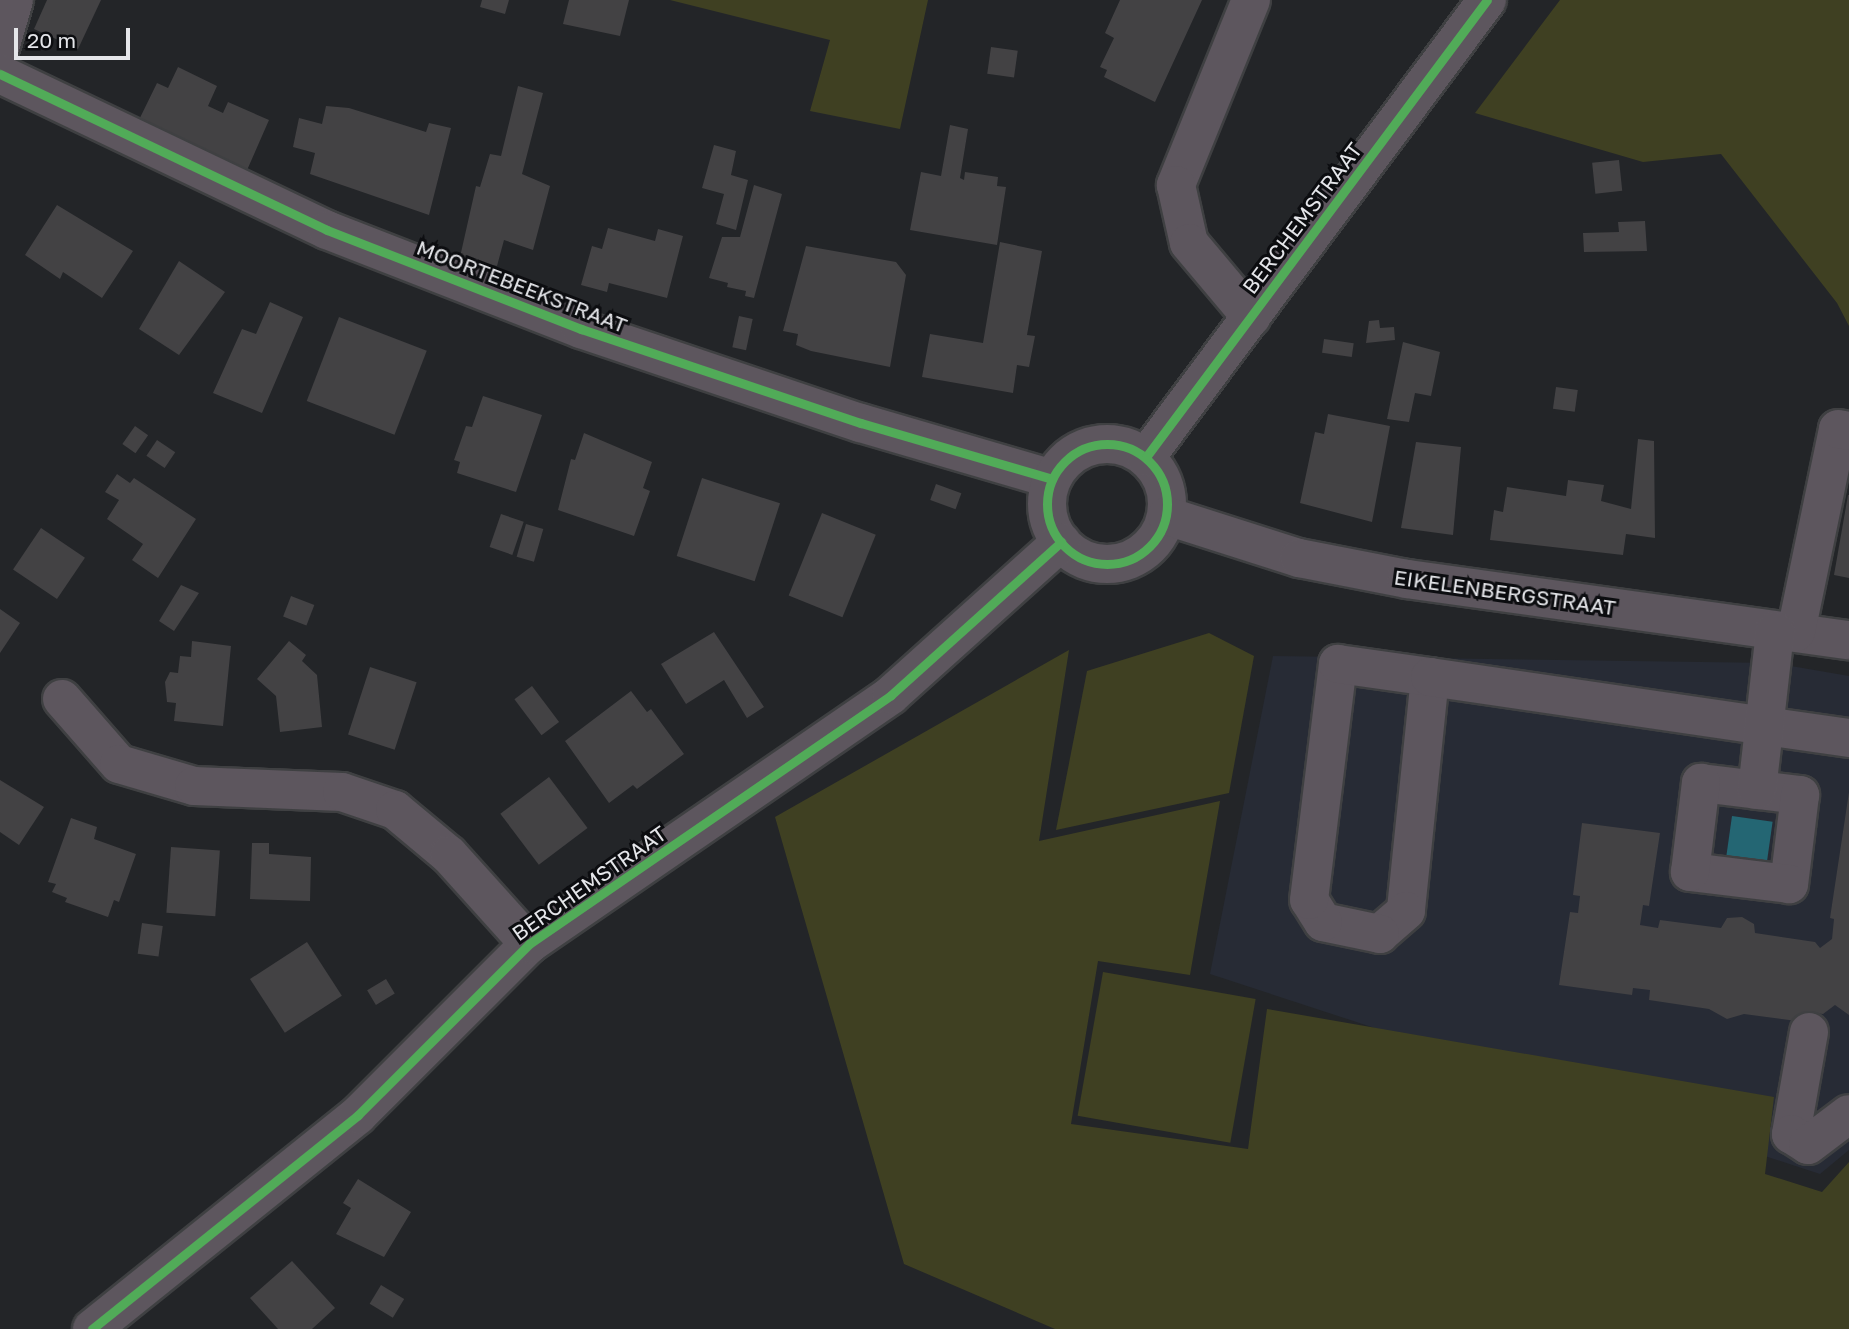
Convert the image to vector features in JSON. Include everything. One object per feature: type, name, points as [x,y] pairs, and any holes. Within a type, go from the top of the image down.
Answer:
[{"type":"street","points":[[0,48],[14,0]]},
{"type":"street","name":"BERCHEMSTRAAT","points":[[1251,0],[1175,185],[1189,243],[1251,317]]},
{"type":"street","name":"BERCHEMSTRAAT","points":[[1146,457],[1487,0]]},
{"type":"street","name":"MOORTEBEEKSTRAAT","points":[[0,74],[327,230],[580,329],[861,423],[1052,479]]},
{"type":"street","points":[[1756,790],[1765,726],[1786,632],[1838,429],[1849,431]]},
{"type":"street","points":[[1113,443],[1146,457],[1167,492],[1167,516],[1147,547],[1137,556],[1116,564],[1084,559],[1061,542],[1049,518],[1052,479],[1063,463],[1083,449],[1113,443]]},
{"type":"street","name":"EIKELENBERGSTRAAT","points":[[1167,516],[1299,558],[1407,579],[1849,640]]},
{"type":"street","name":"BERCHEMSTRAAT","points":[[92,1329],[358,1115],[529,944],[891,695],[1061,542]]},
{"type":"street","points":[[1430,677],[1406,911],[1380,934],[1323,922],[1309,900],[1338,664],[1430,677],[1849,738]]},
{"type":"street","points":[[62,699],[119,764],[194,786],[342,792],[395,810],[449,855],[529,944]]},
{"type":"street","points":[[1810,1031],[1791,1134],[1808,1145],[1849,1114]]},
{"type":"shaded area","points":[[1273,656],[1774,663],[1849,676],[1849,1150],[1820,1174],[1210,974]]},
{"type":"green space","points":[[670,0],[928,0],[900,129],[810,111],[830,40]]},
{"type":"green space","points":[[1560,0],[1849,0],[1849,326],[1837,303],[1721,154],[1643,162],[1475,113]]},
{"type":"green space","points":[[1209,633],[1254,656],[1229,793],[1056,830],[1087,671]]},
{"type":"green space","points":[[1069,650],[1039,841],[1220,801],[1190,975],[1098,961],[1071,1124],[1248,1149],[1267,1009],[1774,1097],[1765,1174],[1822,1192],[1849,1162],[1849,1329],[1055,1329],[904,1264],[775,817]]},
{"type":"green space","points":[[1103,972],[1256,999],[1230,1143],[1078,1116]]},
{"type":"water","points":[[1732,816],[1773,822],[1767,861],[1726,856]]},
{"type":"building","points":[[47,0],[101,0],[78,49],[34,29]]},
{"type":"building","points":[[482,0],[509,0],[505,14],[480,7]]},
{"type":"building","points":[[569,0],[629,0],[620,36],[563,24]]},
{"type":"building","points":[[1120,0],[1202,0],[1155,102],[1104,77],[1107,70],[1100,67],[1114,38],[1105,33]]},
{"type":"building","points":[[991,47],[1018,51],[1014,77],[987,74]]},
{"type":"building","points":[[178,67],[217,86],[208,106],[223,113],[228,102],[269,120],[244,177],[135,128],[157,83],[168,88]]},
{"type":"building","points":[[518,86],[543,93],[522,174],[550,186],[533,250],[504,240],[497,266],[460,257],[476,186],[480,187],[490,154],[501,156]]},
{"type":"building","points":[[326,106],[349,108],[426,132],[429,123],[451,128],[429,215],[310,174],[315,153],[293,147],[299,118],[322,124]]},
{"type":"building","points":[[950,125],[968,129],[960,178],[964,180],[965,172],[998,177],[997,186],[1006,187],[997,245],[910,230],[921,172],[941,176]]},
{"type":"building","points":[[714,145],[736,151],[731,175],[748,180],[736,230],[716,224],[724,194],[702,188]]},
{"type":"building","points":[[1619,160],[1622,191],[1595,194],[1592,163]]},
{"type":"building","points":[[754,185],[782,194],[754,298],[745,296],[746,291],[727,287],[728,283],[709,278],[722,237],[740,237]]},
{"type":"building","points":[[57,205],[133,251],[102,298],[63,272],[60,279],[25,255]]},
{"type":"building","points":[[1645,221],[1647,251],[1584,252],[1583,233],[1619,232],[1618,222]]},
{"type":"building","points":[[608,228],[655,241],[658,229],[683,236],[667,298],[609,283],[607,292],[581,285],[592,246],[602,249]]},
{"type":"building","points":[[1000,242],[1042,251],[1027,335],[1035,336],[1029,367],[1017,365],[1013,393],[922,377],[930,334],[983,343]]},
{"type":"building","points":[[806,246],[896,262],[906,275],[890,367],[811,351],[796,345],[798,334],[783,331]]},
{"type":"building","points":[[179,261],[225,292],[179,355],[139,329]]},
{"type":"building","points":[[270,302],[303,317],[262,413],[213,393],[242,329],[256,334]]},
{"type":"building","points":[[739,316],[753,319],[746,350],[732,347]]},
{"type":"building","points":[[339,317],[427,351],[395,435],[307,401]]},
{"type":"building","points":[[1379,320],[1380,328],[1394,327],[1395,340],[1366,343],[1369,321]]},
{"type":"building","points":[[1324,339],[1354,343],[1352,357],[1322,353]]},
{"type":"building","points":[[1403,342],[1440,352],[1431,396],[1415,393],[1409,422],[1387,419]]},
{"type":"building","points":[[1556,387],[1578,390],[1575,412],[1553,409]]},
{"type":"building","points":[[483,396],[542,415],[516,492],[457,473],[460,462],[454,460],[466,426],[472,427]]},
{"type":"building","points":[[1328,414],[1390,426],[1372,522],[1300,503],[1315,432],[1324,434]]},
{"type":"building","points":[[135,426],[148,435],[135,453],[122,444]]},
{"type":"building","points":[[584,433],[652,462],[643,488],[650,491],[634,536],[558,510],[571,459],[575,460]]},
{"type":"building","points":[[1638,439],[1654,441],[1655,538],[1626,534],[1623,555],[1490,540],[1494,510],[1503,512],[1507,487],[1566,496],[1568,480],[1604,485],[1601,501],[1631,509]]},
{"type":"building","points":[[157,440],[175,452],[165,468],[146,456]]},
{"type":"building","points":[[1416,442],[1461,447],[1453,535],[1401,528]]},
{"type":"building","points":[[117,474],[130,483],[134,478],[196,519],[158,578],[132,560],[143,544],[107,519],[119,500],[105,492]]},
{"type":"building","points":[[702,478],[780,503],[755,581],[677,556]]},
{"type":"building","points":[[936,484],[961,493],[956,509],[930,500]]},
{"type":"building","points":[[1849,495],[1849,578],[1834,575]]},
{"type":"building","points":[[822,513],[876,535],[842,617],[789,596]]},
{"type":"building","points":[[501,514],[524,522],[512,555],[490,547]]},
{"type":"building","points":[[526,524],[543,529],[534,562],[517,557]]},
{"type":"building","points":[[41,528],[85,558],[57,599],[13,569]]},
{"type":"building","points":[[181,585],[199,593],[174,631],[159,621]]},
{"type":"building","points":[[291,596],[314,605],[306,625],[283,617]]},
{"type":"building","points":[[0,609],[20,623],[0,653]]},
{"type":"building","points":[[714,632],[764,707],[747,718],[724,680],[686,704],[661,664]]},
{"type":"building","points":[[192,641],[231,646],[223,726],[174,721],[176,703],[167,702],[165,682],[170,672],[178,673],[180,656],[191,657]]},
{"type":"building","points":[[289,641],[306,655],[302,661],[317,675],[322,727],[280,732],[276,696],[257,679]]},
{"type":"building","points":[[370,667],[417,682],[395,750],[348,735]]},
{"type":"building","points":[[532,686],[559,722],[542,735],[514,699]]},
{"type":"building","points":[[631,691],[647,712],[651,709],[684,754],[637,789],[633,785],[609,803],[565,741]]},
{"type":"building","points":[[549,777],[588,828],[539,865],[500,814]]},
{"type":"building","points":[[0,780],[44,807],[19,845],[0,832]]},
{"type":"building","points":[[1849,792],[1849,1015],[1835,1005],[1823,1014],[1805,1012],[1804,1022],[1744,1014],[1727,1019],[1709,1009],[1649,1000],[1650,990],[1633,988],[1632,995],[1559,985],[1570,912],[1578,913],[1580,896],[1573,895],[1582,823],[1660,833],[1649,906],[1643,905],[1640,925],[1658,928],[1660,920],[1721,928],[1727,918],[1742,917],[1754,924],[1755,933],[1815,942],[1820,948],[1832,939],[1834,919],[1830,918]]},
{"type":"building","points":[[71,818],[97,827],[94,839],[136,854],[119,902],[114,900],[108,917],[65,902],[67,898],[52,892],[56,884],[48,882]]},
{"type":"building","points":[[252,843],[269,843],[269,854],[311,857],[310,901],[250,899]]},
{"type":"building","points":[[171,847],[220,850],[215,916],[166,913]]},
{"type":"building","points":[[142,923],[163,926],[158,957],[138,954]]},
{"type":"building","points":[[307,942],[342,996],[285,1033],[250,979]]},
{"type":"building","points":[[386,979],[395,994],[376,1005],[367,990]]},
{"type":"building","points":[[358,1179],[411,1212],[384,1257],[336,1234],[351,1208],[343,1203]]},
{"type":"building","points":[[292,1261],[335,1308],[312,1329],[278,1329],[250,1298]]},
{"type":"building","points":[[381,1285],[404,1299],[393,1318],[370,1304]]},
{"type":"cycle path","points":[[1146,457],[1487,0]]},
{"type":"cycle path","points":[[0,74],[327,230],[581,329],[861,423],[1052,479]]},
{"type":"cycle path","points":[[1107,444],[1130,449],[1149,462],[1162,481],[1167,504],[1162,527],[1149,546],[1130,559],[1107,564],[1084,559],[1065,546],[1052,527],[1047,504],[1052,481],[1065,462],[1084,449],[1107,444]]},
{"type":"cycle path","points":[[92,1329],[358,1115],[529,944],[891,695],[1061,542]]}]
